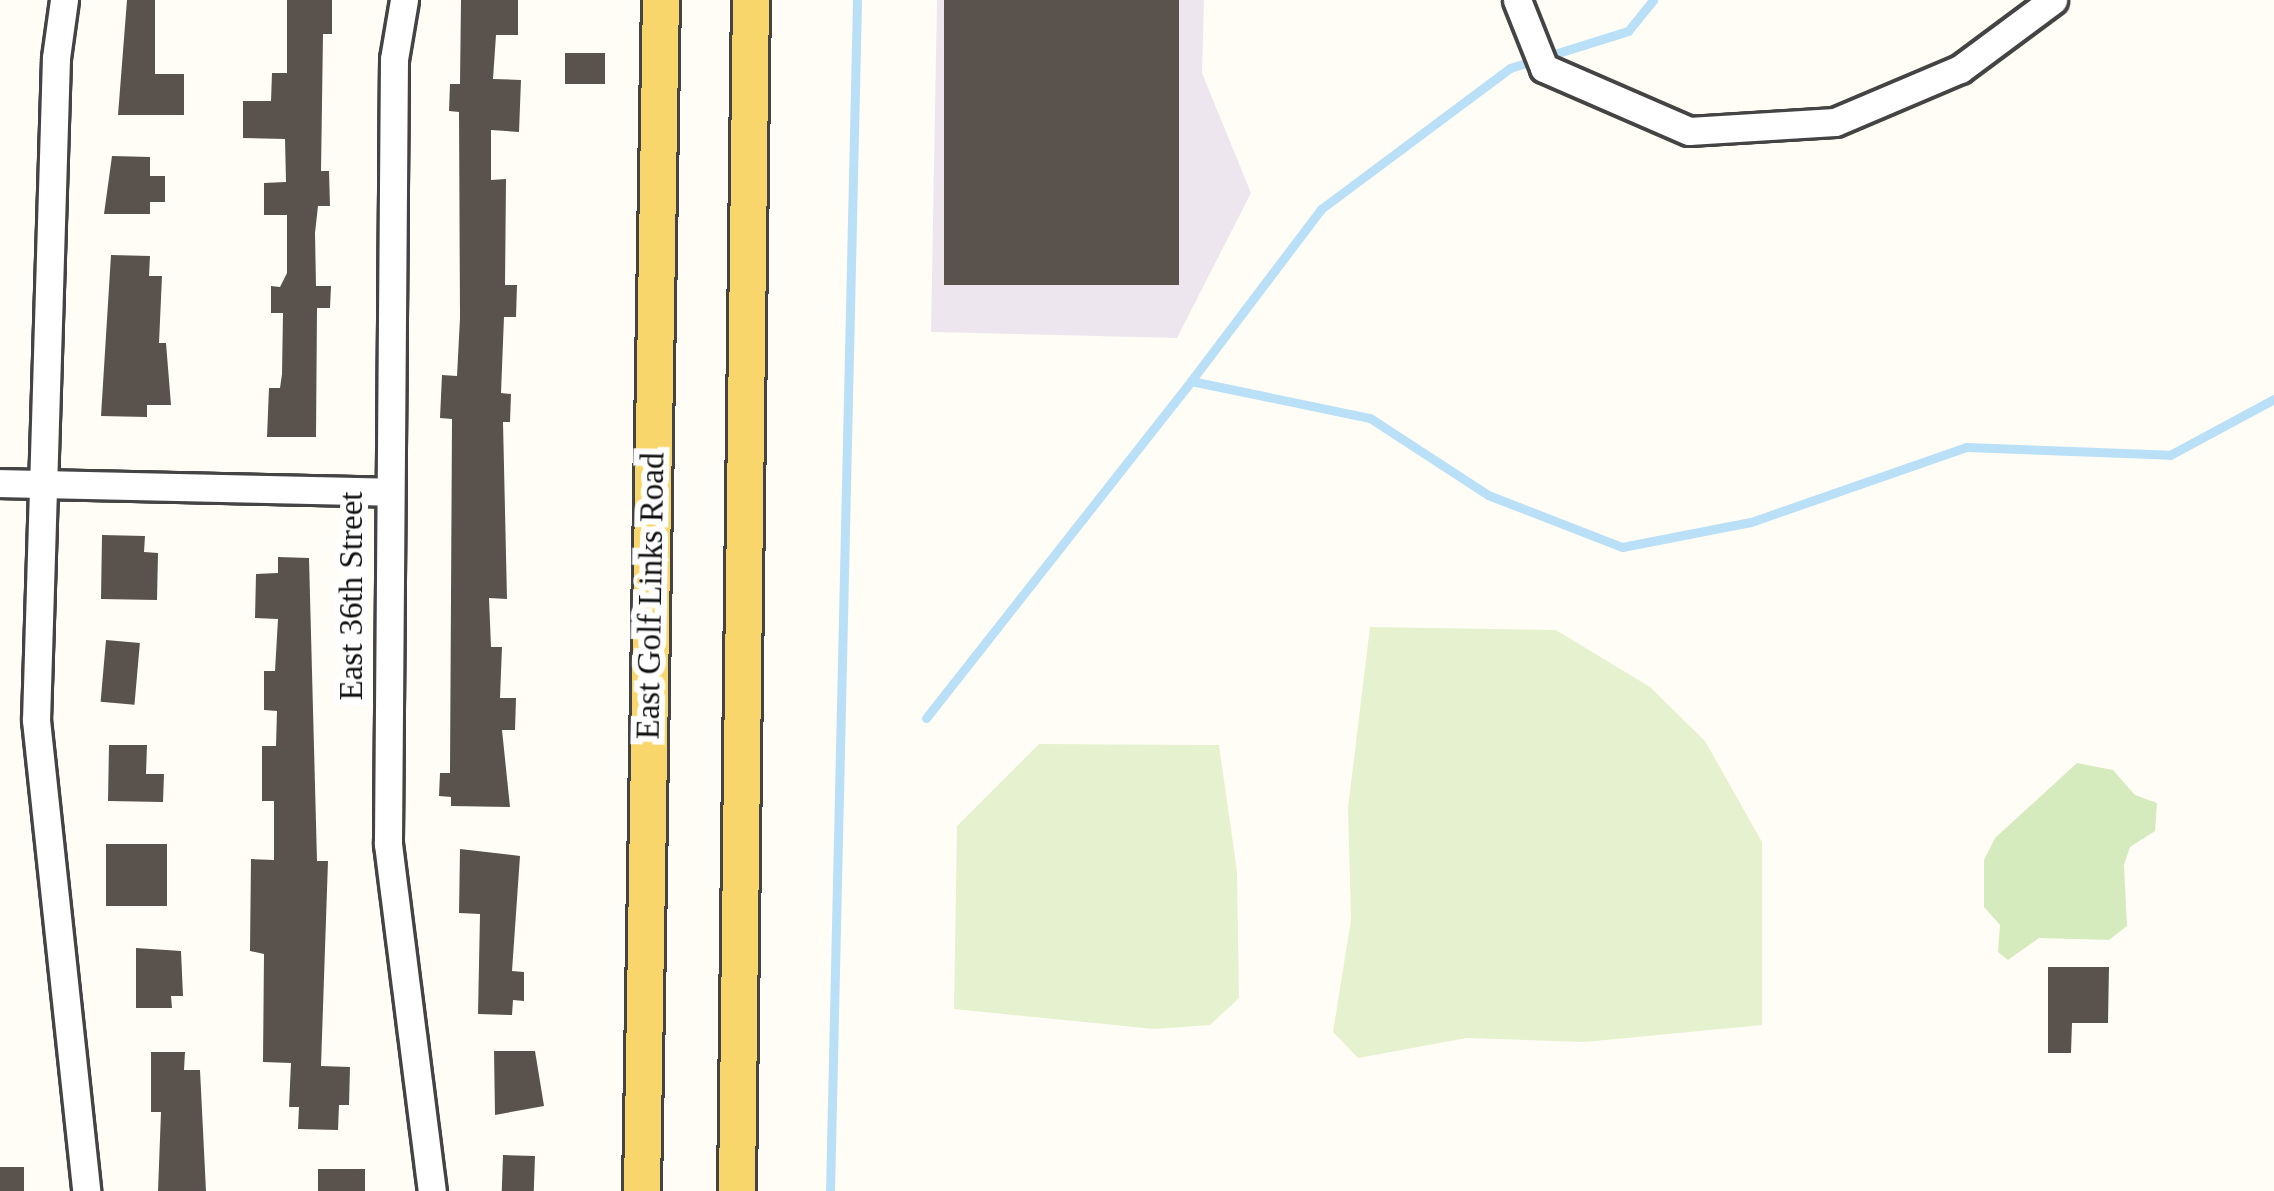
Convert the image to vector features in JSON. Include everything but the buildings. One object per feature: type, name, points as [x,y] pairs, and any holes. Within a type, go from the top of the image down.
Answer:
[{"type":"main road","name":"East Golf Links Road","points":[[642,1191],[661,0]]},
{"type":"main road","points":[[737,1191],[751,0]]},
{"type":"street","points":[[64,0],[56,58],[36,720],[86,1191]]},
{"type":"street","name":"East 36th Street","points":[[404,0],[394,59],[388,844],[432,1191]]},
{"type":"street","points":[[1517,0],[1544,68],[1689,131],[1835,122],[1960,69],[2053,0]]},
{"type":"street","points":[[0,483],[388,492]]},
{"type":"shaded area","points":[[937,0],[1204,0],[1202,73],[1251,193],[1177,338],[931,332]]},
{"type":"green space","points":[[1370,627],[1556,630],[1650,687],[1705,741],[1762,842],[1762,1025],[1585,1042],[1467,1038],[1358,1058],[1333,1032],[1351,920],[1348,808]]},
{"type":"green space","points":[[1039,744],[1219,745],[1237,871],[1239,998],[1210,1025],[1154,1029],[954,1009],[957,826]]},
{"type":"green space","points":[[2077,763],[2113,770],[2135,795],[2157,803],[2155,831],[2130,847],[2124,865],[2127,926],[2109,940],[2039,938],[2008,960],[1998,952],[2000,925],[1984,907],[1984,860],[1995,838]]},
{"type":"waterway","points":[[830,1191],[857,0]]},
{"type":"waterway","points":[[1191,381],[1321,209],[1510,68],[1628,31],[1653,0]]},
{"type":"waterway","points":[[926,718],[1191,381],[1370,418],[1488,495],[1622,547],[1751,522],[1966,447],[2170,455],[2274,399]]}]
